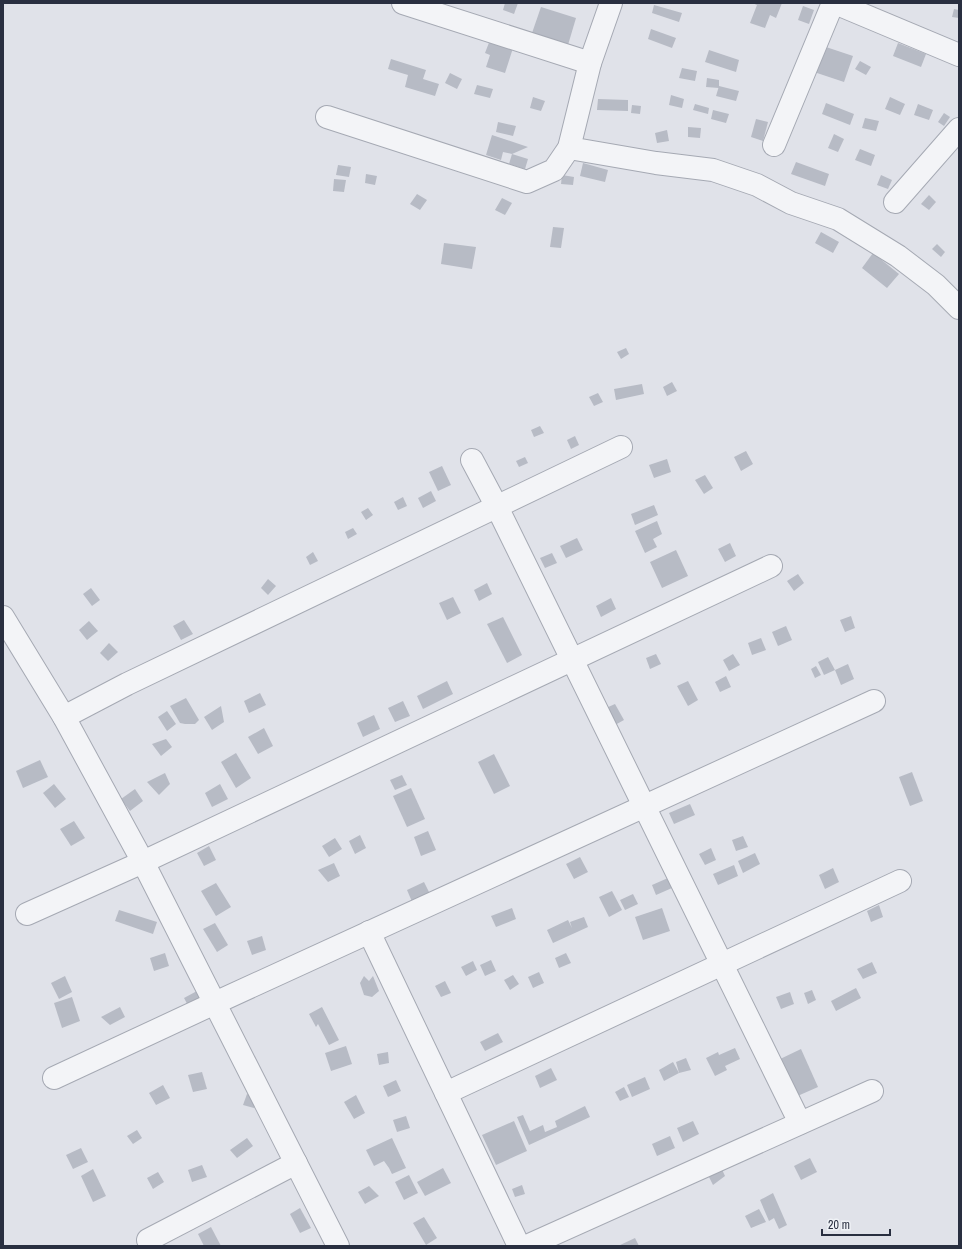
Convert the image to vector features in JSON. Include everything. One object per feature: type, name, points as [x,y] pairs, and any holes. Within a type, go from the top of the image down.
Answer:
[{"type":"street","points":[[403,3],[590,63]]},
{"type":"street","points":[[327,117],[526,182],[554,170],[570,148],[590,63],[611,3]]},
{"type":"street","points":[[774,145],[834,3],[959,55]]},
{"type":"street","points":[[895,202],[959,129]]},
{"type":"street","points":[[570,148],[656,163],[713,170],[757,185],[791,204],[838,219],[898,256],[936,285],[959,308]]},
{"type":"street","points":[[64,717],[127,684],[621,447]]},
{"type":"street","points":[[472,460],[497,507],[800,1123]]},
{"type":"street","points":[[28,914],[143,862],[771,566]]},
{"type":"street","points":[[3,617],[64,717],[143,862],[338,1246]]},
{"type":"street","points":[[54,1078],[874,701]]},
{"type":"street","points":[[446,1092],[900,881]]},
{"type":"street","points":[[369,932],[519,1246]]},
{"type":"street","points":[[527,1246],[872,1091]]},
{"type":"street","points":[[148,1240],[296,1163]]},
{"type":"building","points":[[505,3],[518,3],[514,14],[503,10]]},
{"type":"building","points":[[752,3],[782,3],[776,18],[770,15],[765,28],[750,23],[757,5]]},
{"type":"building","points":[[654,5],[682,13],[679,22],[652,13]]},
{"type":"building","points":[[803,6],[814,10],[809,24],[798,20]]},
{"type":"building","points":[[541,7],[576,18],[568,45],[532,33]]},
{"type":"building","points":[[954,9],[959,10],[959,18],[952,17]]},
{"type":"building","points":[[651,29],[676,38],[672,48],[648,39]]},
{"type":"building","points":[[490,40],[513,48],[505,73],[486,67],[490,55],[485,53]]},
{"type":"building","points":[[898,43],[926,54],[921,67],[893,56]]},
{"type":"building","points":[[823,46],[853,56],[844,82],[814,72]]},
{"type":"building","points":[[709,50],[739,60],[736,72],[705,62]]},
{"type":"building","points":[[391,59],[426,70],[423,79],[439,84],[435,96],[405,87],[408,75],[388,69]]},
{"type":"building","points":[[860,61],[871,67],[866,75],[855,69]]},
{"type":"building","points":[[682,68],[697,71],[695,81],[679,78]]},
{"type":"building","points":[[450,73],[462,79],[457,89],[445,83]]},
{"type":"building","points":[[707,78],[719,80],[719,88],[706,87]]},
{"type":"building","points":[[477,85],[493,89],[490,98],[474,94]]},
{"type":"building","points":[[719,86],[739,91],[736,101],[716,96]]},
{"type":"building","points":[[671,95],[684,99],[682,108],[669,105]]},
{"type":"building","points":[[533,97],[545,101],[541,111],[530,108]]},
{"type":"building","points":[[890,97],[905,104],[900,115],[885,109]]},
{"type":"building","points":[[598,99],[628,100],[628,111],[597,110]]},
{"type":"building","points":[[826,103],[854,114],[850,125],[822,114]]},
{"type":"building","points":[[695,104],[709,108],[708,114],[693,110]]},
{"type":"building","points":[[918,104],[933,110],[929,120],[914,115]]},
{"type":"building","points":[[632,105],[641,106],[640,114],[631,113]]},
{"type":"building","points":[[713,110],[729,114],[726,123],[711,119]]},
{"type":"building","points":[[944,113],[950,117],[944,126],[938,122]]},
{"type":"building","points":[[865,118],[879,121],[876,131],[862,128]]},
{"type":"building","points":[[756,119],[768,122],[763,141],[751,137]]},
{"type":"building","points":[[498,122],[516,126],[513,136],[496,132]]},
{"type":"building","points":[[688,127],[701,128],[700,138],[688,137]]},
{"type":"building","points":[[667,130],[669,141],[657,143],[655,133]]},
{"type":"building","points":[[834,134],[844,139],[838,152],[828,148]]},
{"type":"building","points":[[492,135],[528,147],[512,154],[503,152],[501,160],[486,155]]},
{"type":"building","points":[[860,149],[875,155],[871,166],[855,160]]},
{"type":"building","points":[[512,154],[528,159],[525,169],[509,164]]},
{"type":"building","points":[[796,162],[829,174],[825,186],[791,174]]},
{"type":"building","points":[[583,163],[608,170],[605,182],[580,176]]},
{"type":"building","points":[[338,165],[351,167],[349,177],[336,175]]},
{"type":"building","points":[[366,174],[377,176],[375,185],[365,183]]},
{"type":"building","points":[[562,175],[574,177],[573,185],[561,184]]},
{"type":"building","points":[[881,175],[892,180],[888,189],[877,185]]},
{"type":"building","points":[[334,179],[346,180],[344,192],[333,191]]},
{"type":"building","points":[[417,194],[427,200],[420,210],[410,204]]},
{"type":"building","points":[[929,195],[936,202],[929,210],[921,204]]},
{"type":"building","points":[[502,198],[512,203],[505,215],[495,210]]},
{"type":"building","points":[[553,227],[564,228],[561,248],[550,247]]},
{"type":"building","points":[[821,232],[839,242],[833,253],[815,243]]},
{"type":"building","points":[[444,243],[476,247],[472,269],[441,264]]},
{"type":"building","points":[[937,244],[945,252],[941,257],[932,249]]},
{"type":"building","points":[[873,253],[899,274],[887,288],[862,268]]},
{"type":"building","points":[[626,348],[629,354],[621,359],[617,352]]},
{"type":"building","points":[[672,382],[677,391],[667,396],[663,387]]},
{"type":"building","points":[[642,384],[644,394],[616,400],[614,389]]},
{"type":"building","points":[[598,393],[603,402],[594,406],[589,397]]},
{"type":"building","points":[[540,426],[544,433],[534,437],[531,430]]},
{"type":"building","points":[[575,436],[579,445],[571,449],[567,440]]},
{"type":"building","points":[[746,451],[753,464],[741,471],[734,457]]},
{"type":"building","points":[[525,457],[528,463],[519,467],[516,461]]},
{"type":"building","points":[[667,459],[671,472],[654,478],[649,465]]},
{"type":"building","points":[[442,466],[451,485],[438,491],[429,472]]},
{"type":"building","points":[[705,475],[713,488],[704,494],[695,480]]},
{"type":"building","points":[[431,491],[436,501],[423,508],[418,498]]},
{"type":"building","points":[[403,497],[407,506],[398,510],[394,502]]},
{"type":"building","points":[[654,505],[658,515],[635,525],[631,514]]},
{"type":"building","points":[[368,508],[373,515],[366,520],[361,512]]},
{"type":"building","points":[[657,521],[662,534],[653,539],[657,547],[645,553],[635,531]]},
{"type":"building","points":[[353,528],[357,534],[348,539],[345,532]]},
{"type":"building","points":[[577,538],[583,550],[566,558],[560,546]]},
{"type":"building","points":[[730,543],[736,556],[725,562],[718,549]]},
{"type":"building","points":[[676,550],[688,576],[662,588],[650,562]]},
{"type":"building","points":[[313,552],[318,561],[310,565],[306,557]]},
{"type":"building","points":[[552,553],[557,563],[545,568],[540,558]]},
{"type":"building","points":[[798,574],[804,583],[794,591],[787,581]]},
{"type":"building","points":[[268,579],[276,586],[268,595],[261,588]]},
{"type":"building","points":[[487,583],[492,594],[479,601],[474,590]]},
{"type":"building","points":[[91,588],[100,600],[92,606],[83,594]]},
{"type":"building","points":[[453,597],[461,613],[447,620],[439,603]]},
{"type":"building","points":[[611,598],[616,609],[601,617],[596,606]]},
{"type":"building","points":[[851,616],[855,628],[845,632],[840,620]]},
{"type":"building","points":[[503,617],[522,655],[507,663],[487,624]]},
{"type":"building","points":[[184,620],[193,634],[181,640],[173,626]]},
{"type":"building","points":[[89,621],[98,631],[87,640],[79,630]]},
{"type":"building","points":[[786,626],[792,640],[778,646],[772,632]]},
{"type":"building","points":[[761,638],[766,650],[752,655],[748,643]]},
{"type":"building","points":[[109,643],[118,652],[108,661],[100,653]]},
{"type":"building","points":[[656,654],[661,664],[650,669],[646,658]]},
{"type":"building","points":[[733,654],[740,665],[729,671],[723,660]]},
{"type":"building","points":[[828,657],[835,670],[824,675],[818,662]]},
{"type":"building","points":[[848,664],[854,679],[841,685],[835,670]]},
{"type":"building","points":[[816,666],[821,675],[815,678],[811,669]]},
{"type":"building","points":[[726,676],[731,687],[720,692],[715,682]]},
{"type":"building","points":[[447,681],[453,694],[423,709],[417,696]]},
{"type":"building","points":[[688,681],[698,700],[688,706],[677,686]]},
{"type":"building","points":[[260,693],[266,705],[249,713],[244,701]]},
{"type":"building","points":[[186,698],[199,720],[195,724],[180,723],[170,706]]},
{"type":"building","points":[[403,701],[410,716],[395,722],[388,708]]},
{"type":"building","points":[[615,704],[624,720],[615,725],[606,708]]},
{"type":"building","points":[[221,706],[224,722],[212,730],[204,717]]},
{"type":"building","points":[[167,711],[176,724],[167,731],[158,717]]},
{"type":"building","points":[[374,715],[380,729],[363,737],[357,723]]},
{"type":"building","points":[[264,728],[273,746],[258,754],[248,737]]},
{"type":"building","points":[[166,739],[172,747],[161,756],[152,744]]},
{"type":"building","points":[[236,753],[251,778],[236,788],[221,762]]},
{"type":"building","points":[[494,754],[510,786],[494,794],[478,762]]},
{"type":"building","points":[[40,760],[48,777],[23,788],[16,771]]},
{"type":"building","points":[[912,772],[923,801],[910,806],[899,777]]},
{"type":"building","points":[[165,773],[170,784],[159,795],[147,782]]},
{"type":"building","points":[[402,775],[407,785],[395,790],[390,780]]},
{"type":"building","points":[[54,784],[66,799],[55,808],[43,793]]},
{"type":"building","points":[[220,784],[228,799],[212,807],[205,793]]},
{"type":"building","points":[[411,788],[425,819],[407,827],[393,796]]},
{"type":"building","points":[[135,789],[143,801],[130,811],[121,799]]},
{"type":"building","points":[[690,804],[695,815],[674,824],[669,813]]},
{"type":"building","points":[[74,821],[85,838],[71,846],[60,829]]},
{"type":"building","points":[[428,831],[436,850],[421,856],[414,837]]},
{"type":"building","points":[[360,835],[366,848],[355,854],[349,841]]},
{"type":"building","points":[[743,836],[748,847],[736,851],[732,840]]},
{"type":"building","points":[[335,838],[342,849],[329,857],[322,846]]},
{"type":"building","points":[[209,846],[216,860],[204,866],[197,853]]},
{"type":"building","points":[[711,848],[716,860],[705,865],[699,854]]},
{"type":"building","points":[[755,853],[760,864],[743,873],[738,861]]},
{"type":"building","points":[[580,857],[588,872],[574,879],[566,864]]},
{"type":"building","points":[[334,863],[340,876],[328,882],[318,870]]},
{"type":"building","points":[[734,865],[738,876],[718,885],[713,874]]},
{"type":"building","points":[[833,868],[839,882],[825,889],[819,875]]},
{"type":"building","points":[[668,878],[672,888],[656,895],[652,885]]},
{"type":"building","points":[[424,882],[431,896],[413,904],[407,890]]},
{"type":"building","points":[[216,883],[231,907],[216,916],[201,891]]},
{"type":"building","points":[[612,891],[622,910],[609,917],[599,897]]},
{"type":"building","points":[[633,894],[638,904],[625,910],[620,900]]},
{"type":"building","points":[[879,905],[883,917],[871,922],[867,911]]},
{"type":"building","points":[[512,908],[516,919],[496,927],[491,916]]},
{"type":"building","points":[[662,908],[670,931],[643,940],[635,917]]},
{"type":"building","points":[[119,910],[157,922],[153,934],[115,921]]},
{"type":"building","points":[[584,917],[588,927],[553,943],[547,930],[568,920],[572,928],[570,922]]},
{"type":"building","points":[[215,923],[228,945],[217,952],[203,929]]},
{"type":"building","points":[[262,936],[266,950],[252,955],[247,941]]},
{"type":"building","points":[[165,953],[169,966],[154,971],[150,958]]},
{"type":"building","points":[[566,953],[571,963],[559,968],[555,958]]},
{"type":"building","points":[[491,960],[496,971],[485,976],[480,965]]},
{"type":"building","points":[[473,961],[477,970],[466,976],[461,967]]},
{"type":"building","points":[[872,962],[877,973],[863,979],[857,969]]},
{"type":"building","points":[[539,972],[544,983],[533,988],[528,977]]},
{"type":"building","points":[[513,975],[519,984],[510,990],[504,980]]},
{"type":"building","points":[[65,976],[72,992],[59,999],[51,983]]},
{"type":"building","points":[[364,976],[369,981],[373,976],[379,991],[372,997],[364,995],[360,983]]},
{"type":"building","points":[[445,981],[451,993],[441,997],[435,986]]},
{"type":"building","points":[[856,988],[861,998],[836,1011],[831,1001]]},
{"type":"building","points":[[812,990],[816,1000],[808,1004],[804,993]]},
{"type":"building","points":[[197,991],[204,1004],[191,1011],[184,998]]},
{"type":"building","points":[[790,992],[794,1004],[781,1009],[776,997]]},
{"type":"building","points":[[72,997],[80,1021],[62,1028],[54,1003]]},
{"type":"building","points":[[120,1007],[125,1017],[110,1025],[101,1017]]},
{"type":"building","points":[[322,1007],[339,1040],[329,1045],[318,1024],[316,1027],[309,1014]]},
{"type":"building","points":[[498,1033],[503,1042],[485,1051],[480,1042]]},
{"type":"building","points":[[346,1046],[352,1064],[331,1071],[325,1053]]},
{"type":"building","points":[[735,1048],[740,1059],[725,1066],[727,1070],[715,1076],[706,1058],[718,1052],[719,1055]]},
{"type":"building","points":[[801,1049],[818,1087],[793,1098],[776,1061]]},
{"type":"building","points":[[388,1052],[389,1063],[379,1065],[377,1054]]},
{"type":"building","points":[[686,1058],[691,1070],[679,1073],[676,1062]]},
{"type":"building","points":[[673,1062],[679,1073],[664,1081],[659,1070]]},
{"type":"building","points":[[551,1068],[557,1080],[540,1088],[535,1076]]},
{"type":"building","points":[[202,1072],[207,1089],[193,1092],[188,1075]]},
{"type":"building","points":[[645,1077],[650,1089],[632,1097],[627,1085]]},
{"type":"building","points":[[396,1080],[401,1091],[388,1097],[383,1086]]},
{"type":"building","points":[[163,1085],[170,1098],[156,1105],[149,1093]]},
{"type":"building","points":[[624,1087],[629,1097],[620,1101],[615,1092]]},
{"type":"building","points":[[247,1094],[257,1097],[254,1108],[243,1105]]},
{"type":"building","points":[[356,1095],[365,1113],[354,1119],[344,1102]]},
{"type":"building","points":[[585,1106],[590,1117],[529,1145],[517,1117],[523,1115],[530,1131],[543,1125],[545,1132],[557,1127],[555,1121]]},
{"type":"building","points":[[406,1116],[410,1128],[397,1132],[393,1120]]},
{"type":"building","points":[[514,1121],[527,1151],[496,1165],[482,1135]]},
{"type":"building","points":[[693,1121],[699,1134],[683,1142],[677,1128]]},
{"type":"building","points":[[137,1130],[142,1138],[133,1144],[127,1136]]},
{"type":"building","points":[[670,1136],[675,1148],[657,1156],[652,1144]]},
{"type":"building","points":[[247,1138],[253,1146],[237,1158],[230,1150]]},
{"type":"building","points":[[392,1138],[406,1168],[392,1174],[384,1161],[374,1166],[366,1150]]},
{"type":"building","points":[[81,1148],[88,1162],[73,1169],[66,1155]]},
{"type":"building","points":[[810,1158],[817,1172],[801,1180],[794,1166]]},
{"type":"building","points":[[202,1165],[207,1177],[192,1182],[188,1170]]},
{"type":"building","points":[[720,1165],[725,1176],[713,1185],[706,1171]]},
{"type":"building","points":[[443,1168],[451,1183],[425,1196],[417,1182]]},
{"type":"building","points":[[93,1169],[106,1196],[93,1202],[81,1176]]},
{"type":"building","points":[[158,1172],[164,1182],[153,1189],[147,1178]]},
{"type":"building","points":[[409,1175],[418,1193],[404,1200],[395,1182]]},
{"type":"building","points":[[522,1185],[525,1194],[515,1197],[512,1189]]},
{"type":"building","points":[[369,1186],[379,1196],[365,1204],[358,1192]]},
{"type":"building","points":[[773,1193],[787,1225],[779,1229],[774,1218],[769,1221],[760,1200]]},
{"type":"building","points":[[300,1208],[311,1228],[300,1233],[290,1214]]},
{"type":"building","points":[[759,1209],[766,1222],[751,1228],[745,1216]]},
{"type":"building","points":[[424,1217],[437,1238],[426,1245],[413,1223]]},
{"type":"building","points":[[211,1227],[221,1246],[204,1246],[198,1234]]},
{"type":"building","points":[[635,1238],[639,1246],[618,1246]]}]
